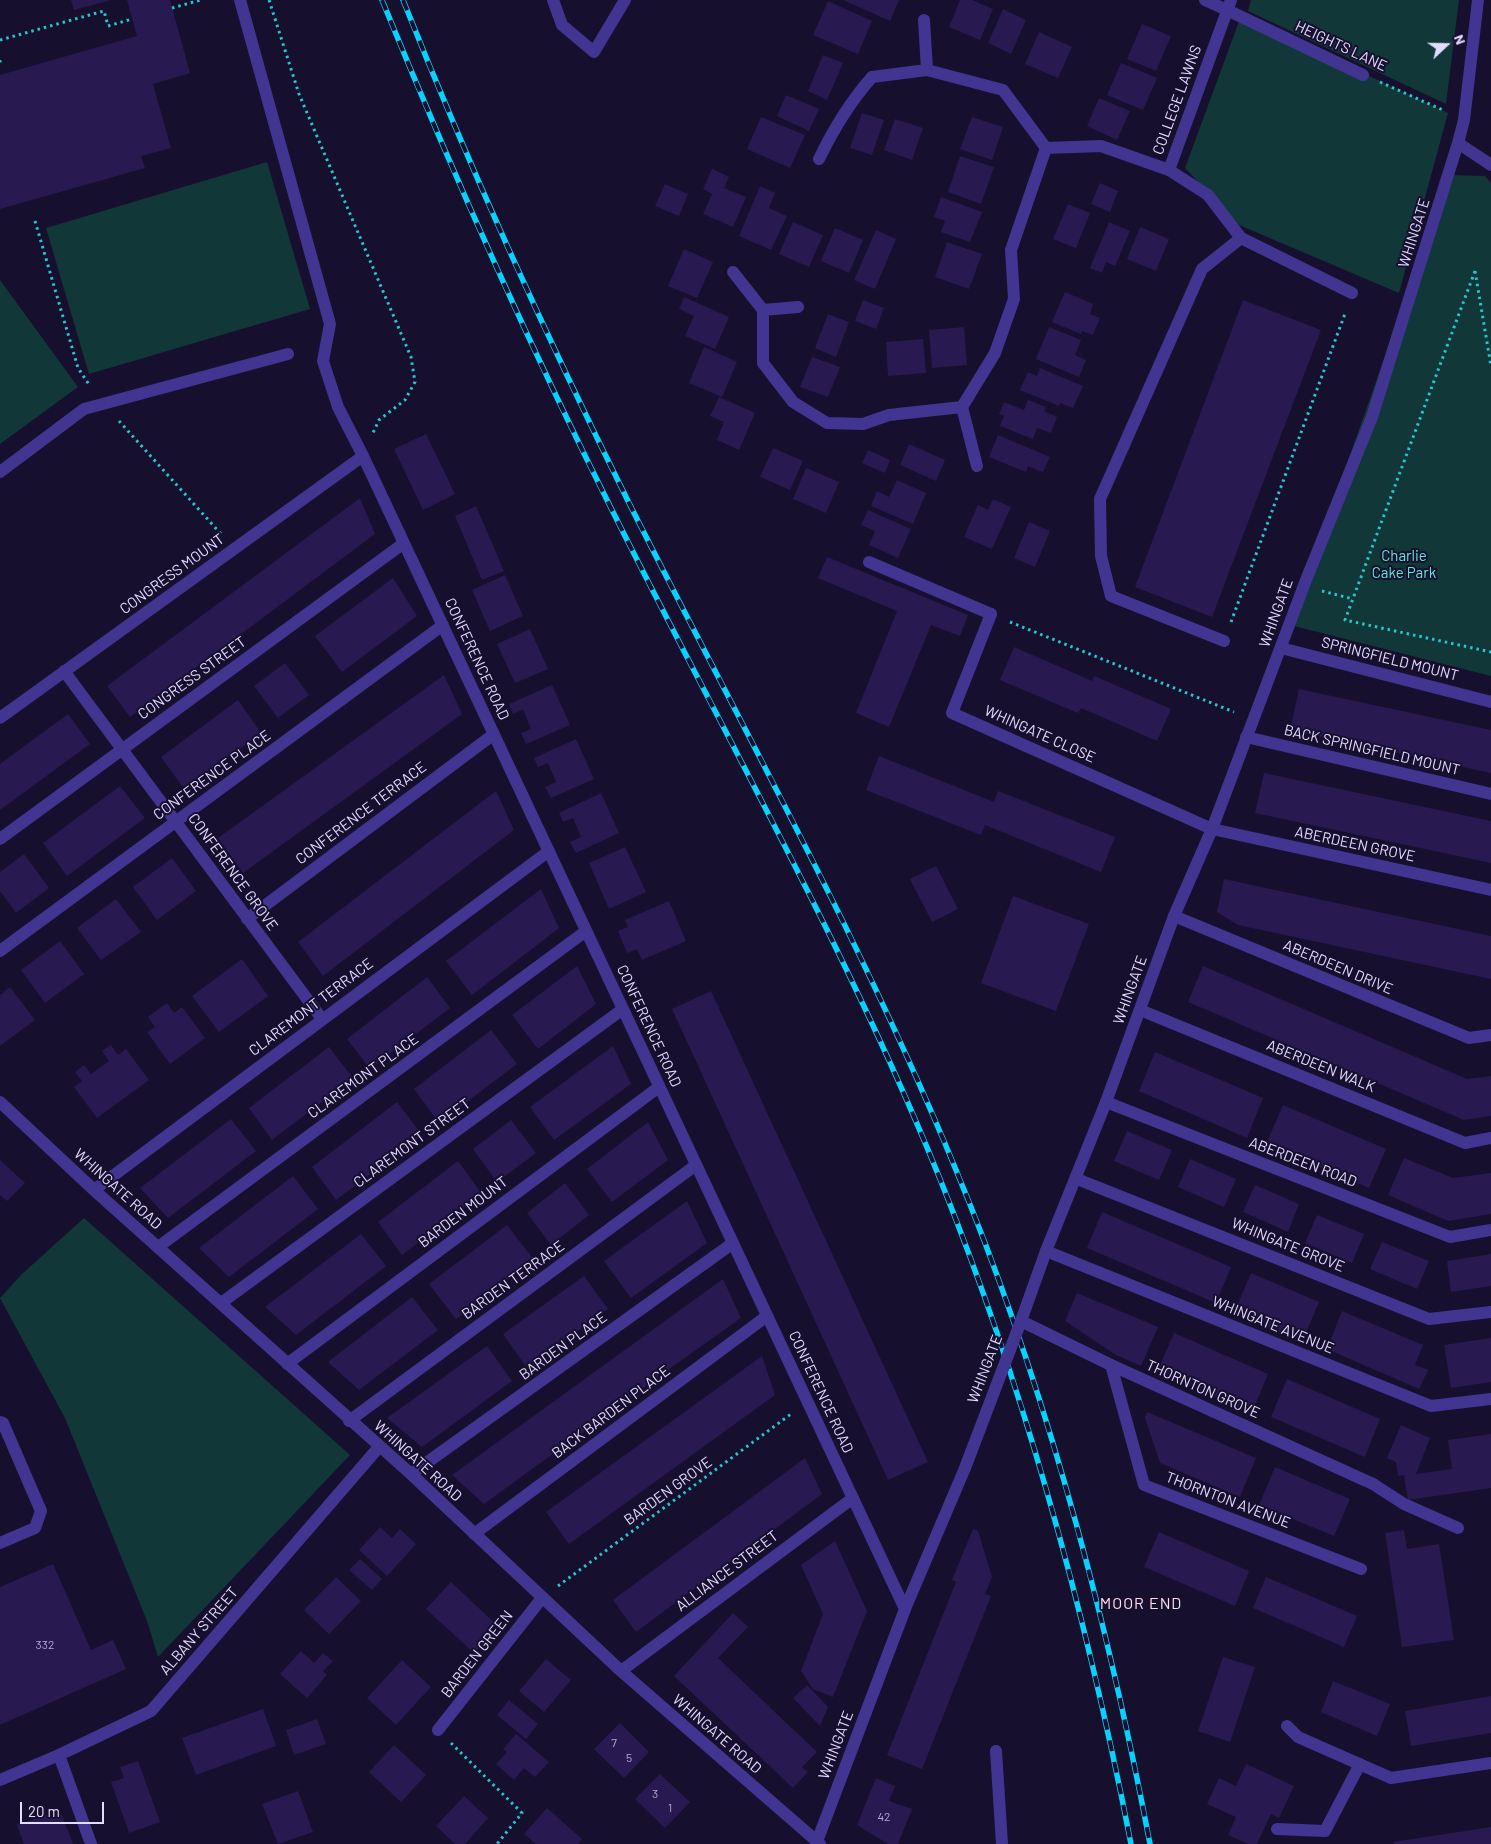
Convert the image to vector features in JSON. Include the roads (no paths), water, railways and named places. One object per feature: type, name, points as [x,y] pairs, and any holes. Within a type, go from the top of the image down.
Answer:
[{"type":"street","name":"CONFERENCE ROAD","points":[[240,0],[330,324],[323,361],[338,407],[443,625],[905,1609]]},
{"type":"street","points":[[553,0],[562,25],[594,52],[625,0]]},
{"type":"street","name":"HEIGHTS LANE","points":[[1205,0],[1229,5],[1364,75]]},
{"type":"street","name":"WHINGATE","points":[[817,1844],[905,1609],[965,1468],[1046,1251],[1077,1179],[1174,916],[1212,829],[1304,586],[1372,417],[1464,120],[1478,0]]},
{"type":"street","name":"COLLEGE LAWNS","points":[[1046,148],[1101,146],[1169,170],[1229,5]]},
{"type":"street","points":[[924,20],[927,70]]},
{"type":"street","points":[[819,159],[835,125],[853,99],[872,77],[927,70],[1003,90],[1046,148],[1011,250],[1014,299],[995,353],[962,407],[977,466]]},
{"type":"street","points":[[1458,142],[1491,165]]},
{"type":"street","points":[[1169,170],[1208,195],[1241,238],[1352,293]]},
{"type":"street","points":[[1224,641],[1110,596],[1101,556],[1100,499],[1202,269],[1241,238]]},
{"type":"street","points":[[733,272],[763,310],[763,362],[793,402],[827,423],[863,424],[889,415],[962,407]]},
{"type":"street","points":[[763,310],[798,307]]},
{"type":"street","points":[[0,472],[84,409],[288,354]]},
{"type":"street","name":"CONGRESS MOUNT","points":[[0,718],[363,456]]},
{"type":"street","name":"CONGRESS STREET","points":[[0,839],[404,543]]},
{"type":"street","name":"WHINGATE CLOSE","points":[[869,562],[991,614],[952,713],[1212,829]]},
{"type":"street","name":"CONFERENCE PLACE","points":[[0,951],[443,625]]},
{"type":"street","name":"SPRINGFIELD MOUNT","points":[[1280,648],[1491,702]]},
{"type":"street","name":"CONFERENCE GROVE","points":[[64,671],[322,1019]]},
{"type":"street","name":"CONFERENCE TERRACE","points":[[247,919],[494,734]]},
{"type":"street","name":"BACK SPRINGFIELD MOUNT","points":[[1246,737],[1491,794]]},
{"type":"street","name":"ABERDEEN GROVE","points":[[1212,829],[1491,890]]},
{"type":"street","name":"CLAREMONT TERRACE","points":[[94,1190],[549,851]]},
{"type":"street","name":"ABERDEEN DRIVE","points":[[1174,916],[1469,1038],[1491,1035]]},
{"type":"street","name":"CLAREMONT PLACE","points":[[158,1247],[586,932]]},
{"type":"street","name":"CLAREMONT STREET","points":[[221,1303],[623,1009]]},
{"type":"street","name":"ABERDEEN WALK","points":[[1140,1010],[1465,1143],[1491,1138]]},
{"type":"street","name":"BARDEN MOUNT","points":[[287,1364],[659,1087]]},
{"type":"street","name":"WHINGATE ROAD","points":[[0,1102],[94,1190],[411,1474],[621,1671],[817,1844]]},
{"type":"street","name":"ABERDEEN ROAD","points":[[1106,1102],[1450,1236],[1491,1230]]},
{"type":"street","name":"BARDEN TERRACE","points":[[349,1420],[696,1165]]},
{"type":"street","name":"WHINGATE GROVE","points":[[1077,1179],[1429,1319],[1491,1312]]},
{"type":"street","name":"BARDEN PLACE","points":[[411,1474],[733,1243]]},
{"type":"street","name":"WHINGATE AVENUE","points":[[1046,1251],[1432,1406],[1491,1399]]},
{"type":"street","name":"BACK BARDEN PLACE","points":[[474,1534],[767,1316]]},
{"type":"street","name":"THORNTON GROVE","points":[[1020,1321],[1111,1365],[1373,1484],[1404,1504],[1458,1528]]},
{"type":"street","name":"THORNTON AVENUE","points":[[1111,1365],[1144,1485],[1361,1569]]},
{"type":"street","points":[[0,1422],[3,1423],[41,1511],[34,1528],[0,1543]]},
{"type":"street","name":"ALBANY STREET","points":[[0,1780],[151,1711],[379,1447]]},
{"type":"street","name":"ALLIANCE STREET","points":[[621,1671],[853,1498]]},
{"type":"street","name":"BARDEN GREEN","points":[[438,1730],[542,1598]]},
{"type":"street","points":[[1287,1726],[1298,1737],[1391,1778],[1491,1763]]},
{"type":"street","points":[[996,1750],[1002,1844]]},
{"type":"street","points":[[58,1755],[91,1844]]},
{"type":"street","points":[[1277,1829],[1325,1831],[1360,1764]]},
{"type":"railway","points":[[382,0],[464,194],[551,386],[655,595],[825,926],[866,1010],[940,1179],[1000,1341],[1051,1507],[1095,1675],[1131,1844]]},
{"type":"railway","points":[[403,0],[455,128],[569,379],[629,503],[799,834],[881,1000],[956,1170],[988,1251],[1017,1333],[1045,1417],[1070,1502],[1114,1673],[1150,1844]]},
{"type":"district","name":"MOOR END","points":[[1141,1604]]},
{"type":"park label","name":"Charlie Cake Park","points":[[1404,564]]}]
